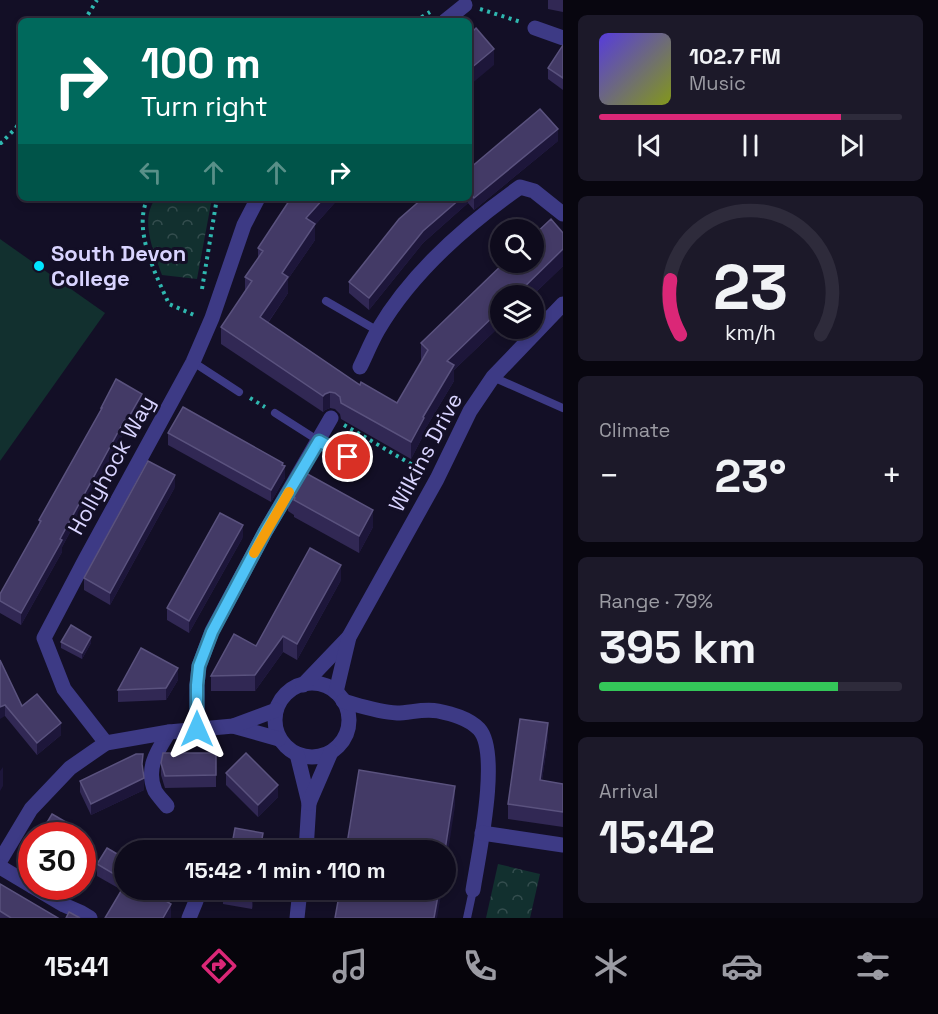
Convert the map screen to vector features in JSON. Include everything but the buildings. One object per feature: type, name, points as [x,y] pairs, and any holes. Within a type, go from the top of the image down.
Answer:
[{"type":"street","points":[[449,18],[465,5]]},
{"type":"street","points":[[536,28],[563,38]]},
{"type":"street","points":[[360,368],[378,330],[411,283],[450,244],[497,203],[520,187],[534,191],[563,214]]},
{"type":"street","name":"Hollyhock Way","points":[[106,743],[64,689],[44,638],[193,362],[212,318],[244,225],[256,201]]},
{"type":"street","name":"Wilkins Drive","points":[[276,710],[285,695],[303,685],[349,637],[437,479],[470,411],[494,377],[563,304]]},
{"type":"street","points":[[197,729],[199,666],[212,632],[265,532],[331,418]]},
{"type":"street","name":"Wilkins Drive","points":[[347,733],[349,718],[347,708],[339,696],[349,637]]},
{"type":"street","points":[[303,685],[310,683],[323,685],[339,696],[376,711],[398,713],[435,710],[464,718],[478,729],[486,740],[489,765],[473,890]]},
{"type":"street","points":[[0,861],[30,810],[70,768],[106,743],[169,732],[233,726],[276,710],[274,726],[279,739],[285,746],[306,757],[331,752]]},
{"type":"street","points":[[309,803],[331,752],[361,720],[376,711]]},
{"type":"street","points":[[233,726],[279,739]]},
{"type":"street","points":[[167,806],[155,790],[152,778],[153,760],[169,732]]},
{"type":"street","points":[[297,754],[309,803],[307,840]]},
{"type":"street","points":[[482,833],[563,845]]},
{"type":"street","points":[[0,867],[18,878]]},
{"type":"street","points":[[56,900],[73,914],[90,918]]},
{"type":"street","points":[[297,918],[299,900]]},
{"type":"street","points":[[189,918],[196,901]]},
{"type":"lane","points":[[326,301],[378,330]]},
{"type":"lane","points":[[193,362],[239,392]]},
{"type":"lane","points":[[494,377],[563,408]]},
{"type":"lane","points":[[275,413],[363,465]]},
{"type":"lane","points":[[467,918],[473,890]]},
{"type":"path","points":[[86,18],[97,0]]},
{"type":"path","points":[[0,142],[18,124]]},
{"type":"path","points":[[146,201],[143,207],[144,239],[156,276],[169,304],[201,318],[212,318]]},
{"type":"path","points":[[202,298],[203,279],[216,201]]},
{"type":"path","points":[[239,392],[275,413]]},
{"type":"path","points":[[331,418],[437,479]]},
{"type":"green space","points":[[154,201],[211,201],[197,279],[162,275],[152,247],[148,226],[151,206]]},
{"type":"green space","points":[[0,239],[105,313],[0,461]]},
{"type":"green space","points":[[498,864],[540,874],[530,918],[486,918]]},
{"type":"slow traffic","points":[[254,553],[289,492]]},
{"type":"place","name":"South Devon College","points":[[39,266]]},
{"type":"route","points":[[197,729],[199,666],[212,632],[265,532],[319,441],[348,457]]}]
